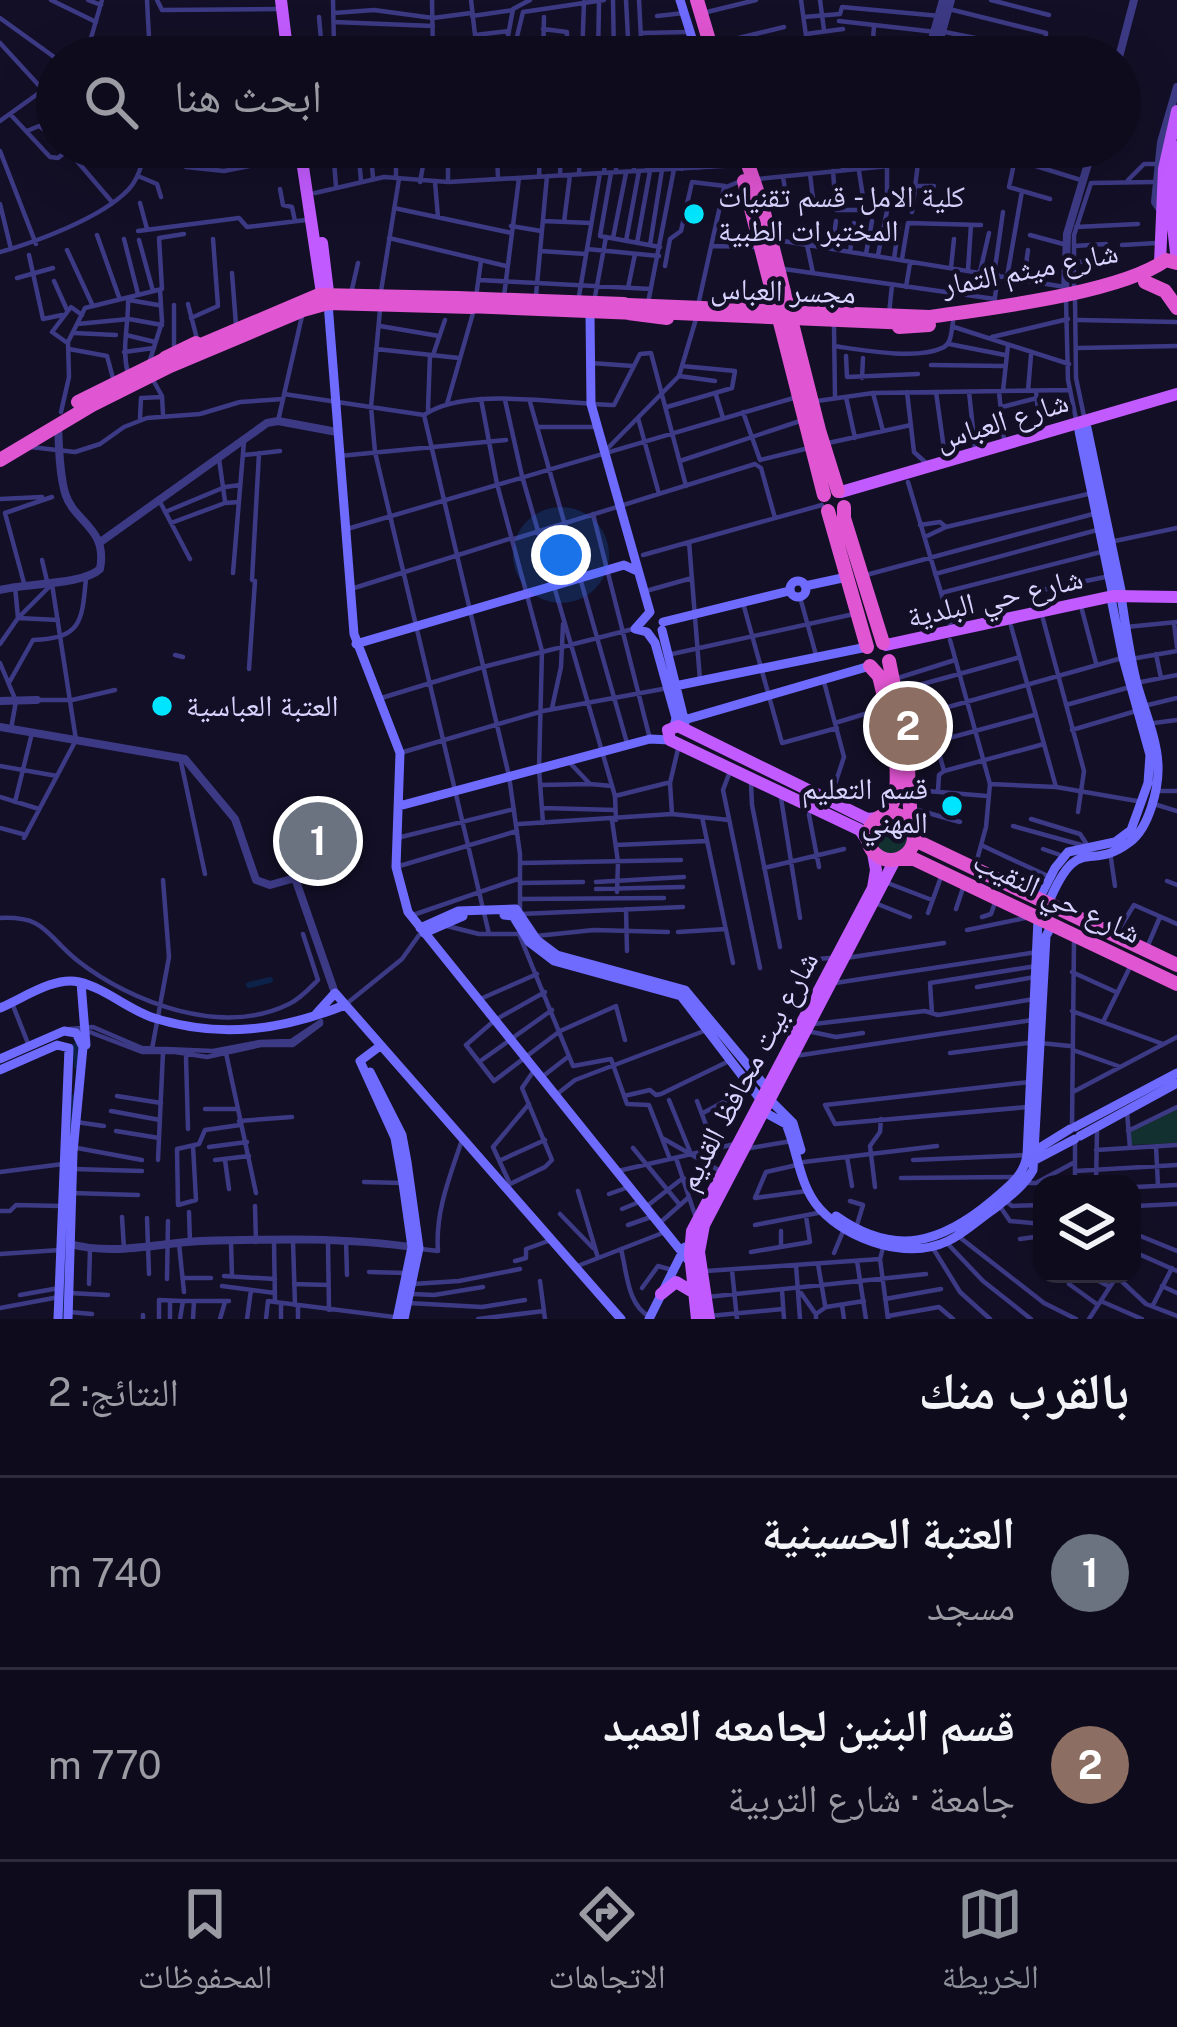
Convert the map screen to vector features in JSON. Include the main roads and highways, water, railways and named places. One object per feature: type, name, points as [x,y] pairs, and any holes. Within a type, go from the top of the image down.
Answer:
[{"type":"highway","points":[[689,6],[699,36]]},
{"type":"highway","points":[[741,168],[759,219]]},
{"type":"highway","points":[[746,168],[815,439],[902,720],[915,835],[903,859]]},
{"type":"highway","points":[[765,243],[778,268],[783,316]]},
{"type":"highway","points":[[1163,268],[1163,289],[1177,308]]},
{"type":"highway","name":"شارع ميثم التمار","points":[[911,321],[953,325],[1163,268]]},
{"type":"highway","points":[[84,404],[121,378],[236,326],[337,294],[468,302],[588,298]]},
{"type":"highway","name":"شارع ميثم التمار","points":[[929,321],[994,304],[1069,294]]},
{"type":"highway","points":[[0,448],[170,356],[320,295],[468,302],[588,298],[697,312],[890,314],[929,321]]},
{"type":"highway","points":[[628,302],[697,312]]},
{"type":"highway","points":[[170,356],[303,303]]},
{"type":"highway","name":"مجسر العباس","points":[[651,303],[911,321]]},
{"type":"highway","points":[[783,316],[834,324],[929,321]]},
{"type":"highway","points":[[0,460],[60,418]]},
{"type":"highway","points":[[855,576],[860,613],[880,647],[881,668],[870,666]]},
{"type":"highway","points":[[870,666],[879,676],[896,780],[893,807],[871,829]]},
{"type":"highway","name":"شارع حي النقيب","points":[[1177,965],[974,868],[915,835],[896,815],[871,829],[903,859],[943,872],[1177,984]]},
{"type":"highway","points":[[1027,912],[1037,898]]},
{"type":"highway","points":[[1094,944],[1109,933]]},
{"type":"main road","points":[[284,3],[288,36]]},
{"type":"main road","points":[[689,6],[693,36]]},
{"type":"main road","points":[[1163,268],[1166,152],[1177,111]]},
{"type":"main road","points":[[1163,268],[1177,147]]},
{"type":"main road","points":[[305,168],[322,266],[337,294],[329,328],[356,644],[400,753],[395,867],[410,916],[698,1270]]},
{"type":"main road","points":[[303,303],[322,266],[308,168]]},
{"type":"main road","points":[[588,298],[591,404],[650,617]]},
{"type":"main road","name":"شارع العباس","points":[[836,503],[1177,398]]},
{"type":"main road","points":[[1082,426],[1110,575],[1126,627],[1127,658]]},
{"type":"main road","points":[[1037,898],[1074,860],[1110,852],[1137,836],[1151,768],[1082,426]]},
{"type":"main road","name":"شارع العباس","points":[[836,503],[926,465],[1040,432],[1082,426]]},
{"type":"main road","points":[[356,644],[607,570],[630,566],[644,586]]},
{"type":"main road","points":[[663,626],[789,591],[795,581],[803,592],[855,576]]},
{"type":"main road","name":"شارع حي البلدية","points":[[880,647],[908,646],[1117,599],[1167,600]]},
{"type":"main road","name":"شارع حي البلدية","points":[[951,636],[1117,599]]},
{"type":"main road","points":[[671,687],[653,639],[629,630],[650,617],[658,616],[663,626],[680,733],[717,755],[829,801],[871,829]]},
{"type":"main road","points":[[671,687],[880,647]]},
{"type":"main road","points":[[817,658],[823,678]]},
{"type":"main road","points":[[399,806],[680,733],[770,694],[870,666]]},
{"type":"main road","points":[[1037,898],[1063,856],[1124,837],[1154,791],[1158,761],[1140,709]]},
{"type":"main road","points":[[717,755],[731,769],[871,829]]},
{"type":"main road","name":"شارع بيت محافظ القديم","points":[[871,829],[877,870],[873,898]]},
{"type":"main road","name":"شارع بيت محافظ القديم","points":[[705,1318],[693,1230],[873,898],[903,859]]},
{"type":"main road","points":[[422,931],[463,916],[512,908],[520,914],[525,935],[552,952],[685,990],[784,1123],[818,1197],[850,1229]]},
{"type":"main road","points":[[765,1099],[793,1123],[807,1191],[823,1212],[885,1242],[932,1245],[958,1235],[1002,1203],[1022,1180],[1034,1151],[1032,1020],[1037,952],[1027,912]]},
{"type":"main road","points":[[422,931],[450,913],[511,915],[542,954],[561,965],[675,993],[735,1057]]},
{"type":"main road","points":[[1034,1151],[1030,1082],[1046,933],[1052,924]]},
{"type":"main road","name":"شارع بيت محافظ القديم","points":[[765,1099],[794,1056],[841,958]]},
{"type":"main road","points":[[69,1144],[85,1057],[81,983]]},
{"type":"main road","points":[[4,1005],[43,988],[81,983],[155,1018],[211,1029],[250,1030],[277,1028],[345,1005]]},
{"type":"main road","points":[[318,1017],[334,993],[621,1319]]},
{"type":"main road","points":[[2,1061],[64,1030],[77,1035],[85,1057]]},
{"type":"main road","points":[[2,1061],[68,1046],[69,1144],[61,1206],[65,1247]]},
{"type":"main road","points":[[380,1046],[361,1059],[361,1067],[395,1138],[416,1248]]},
{"type":"main road","points":[[366,1055],[404,1141],[416,1248],[399,1319]]},
{"type":"main road","points":[[1034,1151],[1177,1072]]},
{"type":"main road","points":[[1034,1151],[1177,1083]]},
{"type":"main road","points":[[58,1319],[71,1193],[68,1166]]},
{"type":"main road","points":[[885,1242],[944,1235],[1022,1180]]},
{"type":"main road","name":"شارع بيت محافظ القديم","points":[[698,1270],[700,1237],[717,1186]]},
{"type":"main road","points":[[658,1219],[682,1242],[693,1230]]},
{"type":"main road","points":[[658,1219],[672,1272]]},
{"type":"main road","points":[[649,1318],[693,1230]]},
{"type":"main road","points":[[661,1294],[679,1282],[701,1297]]},
{"type":"main road","points":[[399,1319],[409,1288]]},
{"type":"main road","points":[[63,1293],[69,1315]]},
{"type":"waterway","points":[[249,985],[270,980]]},
{"type":"waterway","points":[[75,1046],[77,1066]]},
{"type":"waterway","points":[[70,1126],[74,1097]]},
{"type":"waterway","points":[[63,1319],[66,1225]]},
{"type":"place","name":"كلية الامل- قسم تقنيات المختبرات الطبية","points":[[694,214]]},
{"type":"place","name":"العتبة العباسية","points":[[162,706]]},
{"type":"place","name":"قسم البنين لجامعه العميد","points":[[908,726]]},
{"type":"place","name":"قسم التعليم المهني","points":[[952,806]]},
{"type":"place","name":"العتبة الحسينية","points":[[318,841]]}]
